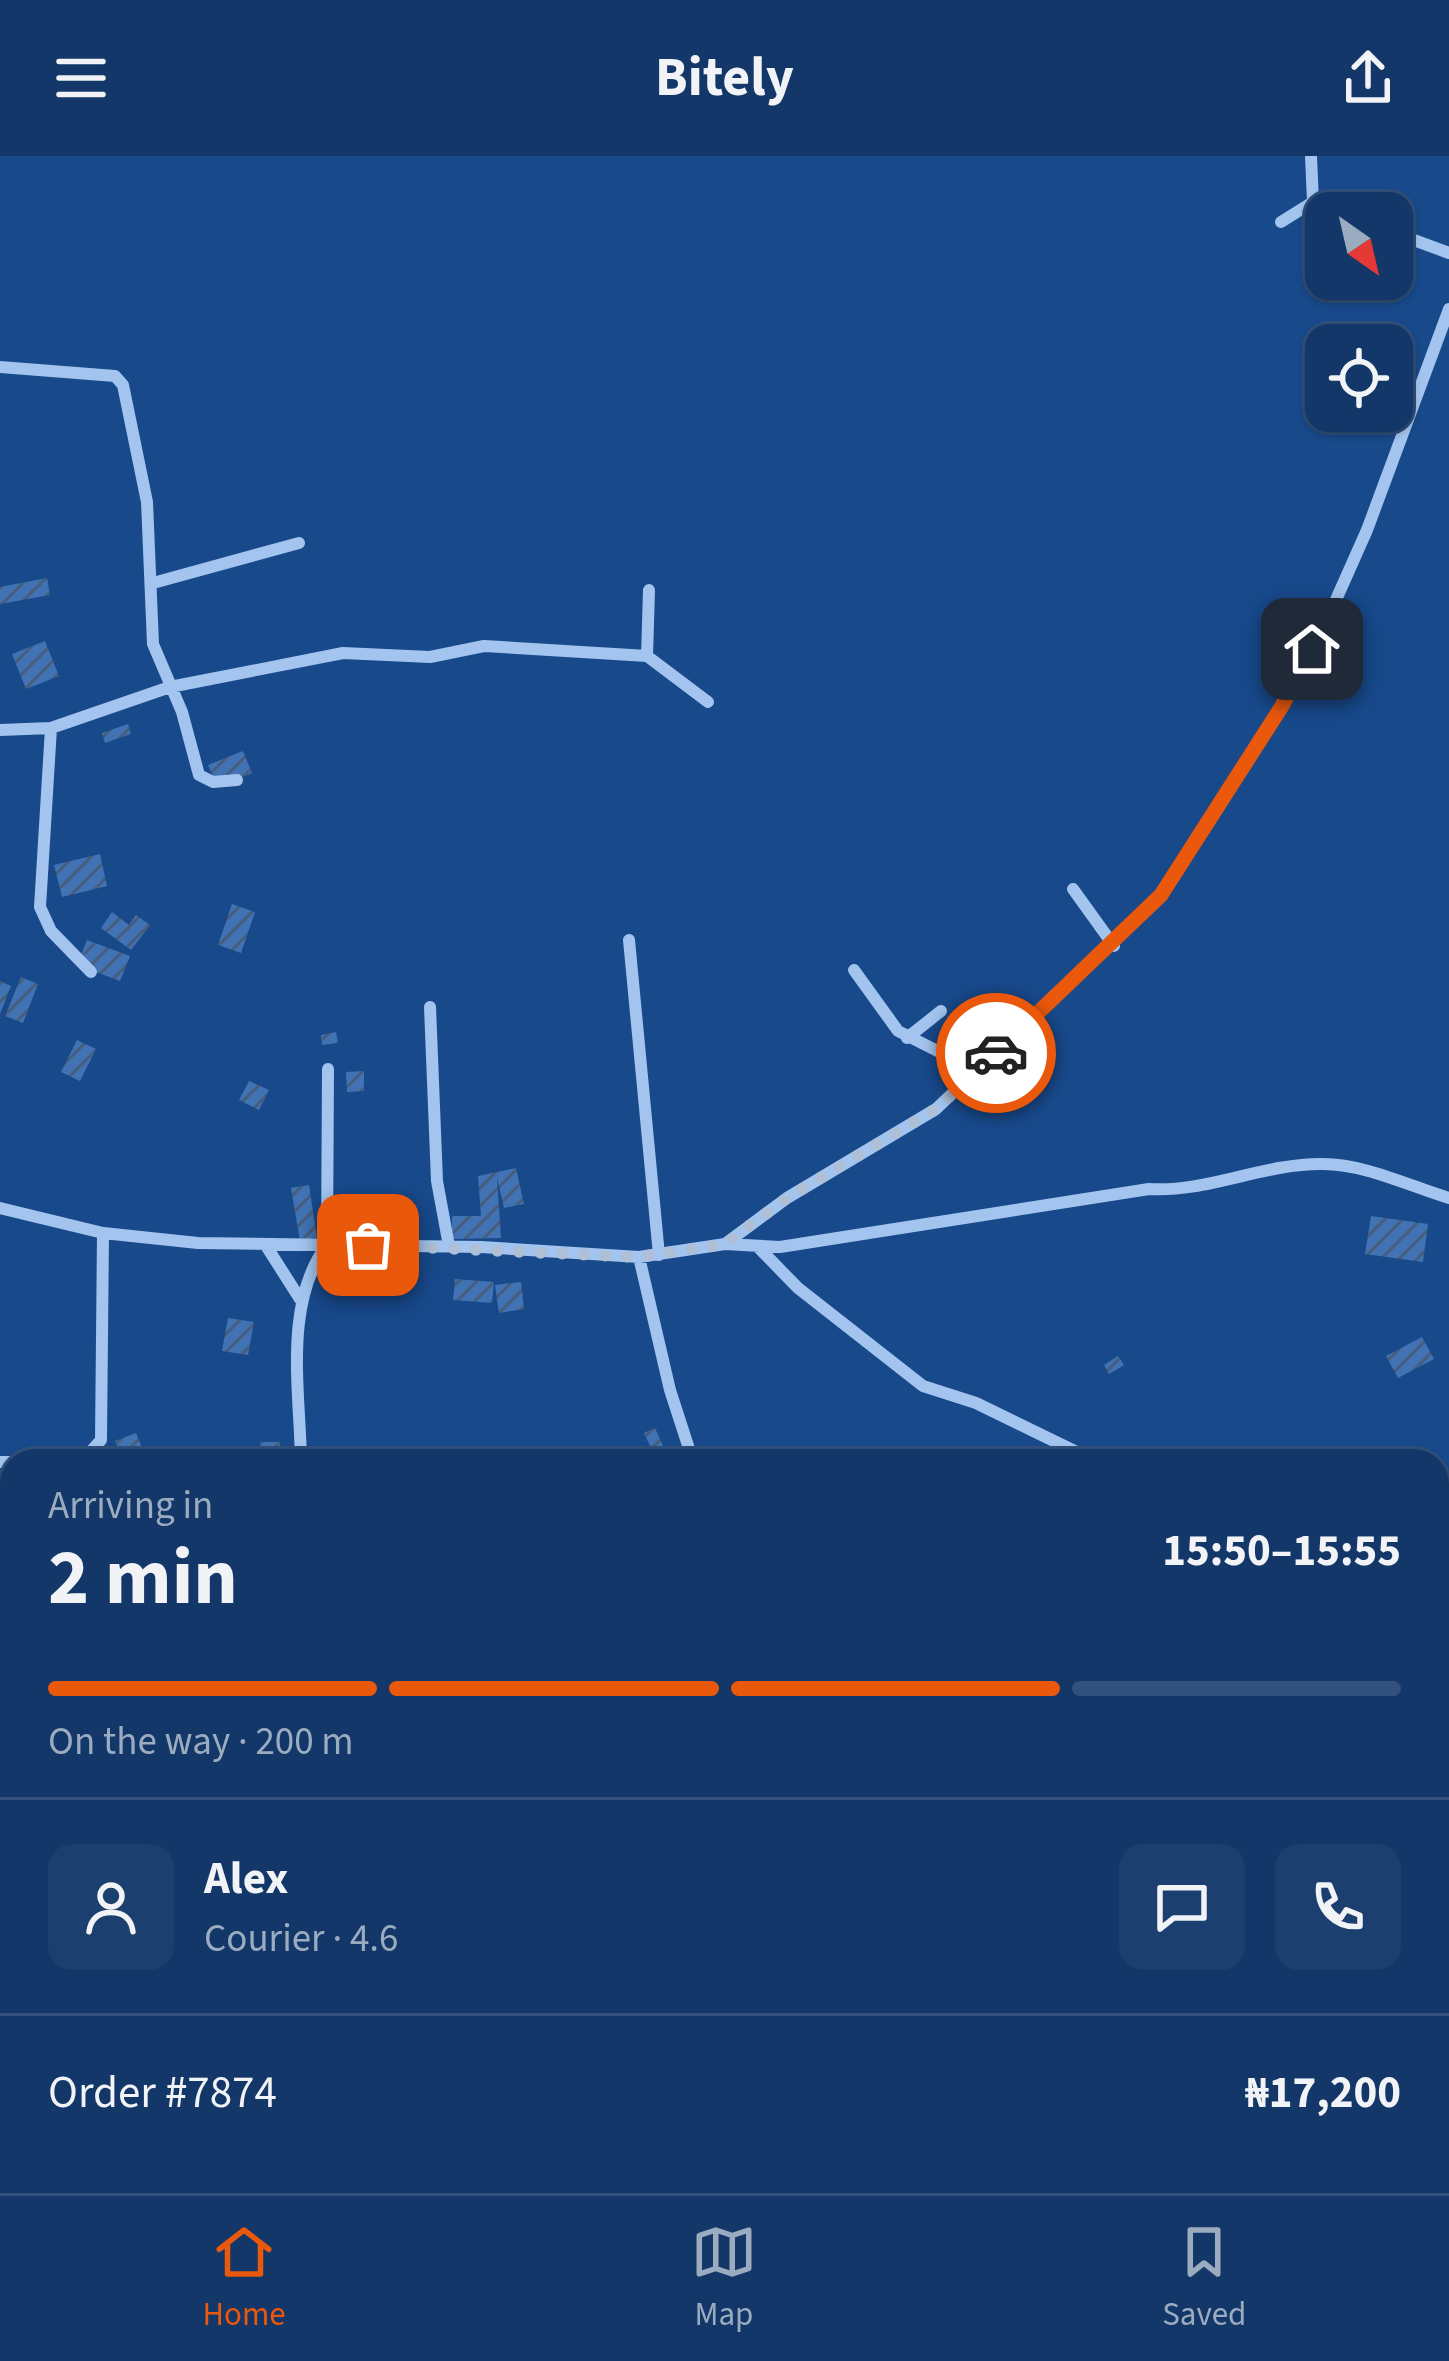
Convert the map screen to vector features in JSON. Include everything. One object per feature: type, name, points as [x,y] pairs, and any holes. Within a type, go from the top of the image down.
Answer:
[{"type":"street","points":[[1311,156],[1312,192]]},
{"type":"street","points":[[1281,221],[1305,206]]},
{"type":"street","points":[[1413,240],[1449,253]]},
{"type":"street","points":[[725,1244],[787,1198],[936,1109],[1114,946],[1161,895],[1282,706],[1367,530],[1449,309]]},
{"type":"street","points":[[0,368],[119,378],[139,447],[153,583],[150,630],[200,775],[213,782],[237,780]]},
{"type":"street","points":[[153,583],[299,543]]},
{"type":"street","points":[[647,656],[649,590]]},
{"type":"street","points":[[0,730],[52,728],[170,687],[343,653],[430,657],[484,646],[647,656],[708,702]]},
{"type":"street","points":[[52,728],[40,907],[51,931],[91,972]]},
{"type":"street","points":[[1072,890],[1114,946]]},
{"type":"street","points":[[629,940],[659,1255]]},
{"type":"street","points":[[854,970],[886,1020],[908,1037],[976,1071]]},
{"type":"street","points":[[430,1006],[437,1181],[449,1246]]},
{"type":"street","points":[[908,1037],[941,1010]]},
{"type":"street","points":[[301,1449],[300,1299],[312,1264],[327,1245],[328,1069]]},
{"type":"street","points":[[0,1208],[103,1233],[265,1244],[449,1246],[639,1257],[725,1244],[758,1247],[1149,1189],[1177,1190],[1197,1182],[1322,1164],[1449,1198]]},
{"type":"street","points":[[93,1449],[101,1440],[103,1233]]},
{"type":"street","points":[[265,1244],[300,1299]]},
{"type":"street","points":[[758,1247],[798,1288],[923,1387],[976,1403],[1070,1449]]},
{"type":"street","points":[[639,1257],[689,1449]]},
{"type":"building","points":[[47,578],[50,595],[0,604],[0,587]]},
{"type":"building","points":[[45,641],[59,676],[26,689],[12,654]]},
{"type":"building","points":[[128,724],[131,734],[105,743],[102,733]]},
{"type":"building","points":[[243,751],[252,773],[218,787],[208,765]]},
{"type":"building","points":[[100,854],[107,886],[62,897],[54,865]]},
{"type":"building","points":[[232,904],[255,912],[241,953],[218,945]]},
{"type":"building","points":[[112,912],[129,925],[136,915],[150,925],[131,950],[101,928]]},
{"type":"building","points":[[87,940],[130,956],[120,981],[77,965]]},
{"type":"building","points":[[21,977],[38,984],[23,1023],[5,1016]]},
{"type":"building","points":[[0,981],[11,986],[0,1014]]},
{"type":"building","points":[[336,1032],[338,1043],[322,1045],[321,1035]]},
{"type":"building","points":[[77,1040],[96,1049],[80,1081],[61,1072]]},
{"type":"building","points":[[364,1071],[364,1091],[347,1092],[346,1072]]},
{"type":"building","points":[[249,1081],[269,1090],[259,1110],[239,1100]]},
{"type":"building","points":[[516,1168],[524,1204],[504,1208],[497,1178],[501,1238],[452,1239],[452,1216],[481,1216],[478,1176]]},
{"type":"building","points":[[309,1185],[317,1238],[300,1241],[291,1188]]},
{"type":"building","points":[[341,1208],[383,1214],[381,1229],[339,1223]]},
{"type":"building","points":[[1371,1216],[1428,1224],[1423,1262],[1365,1254]]},
{"type":"building","points":[[455,1279],[494,1282],[492,1303],[453,1300]]},
{"type":"building","points":[[521,1282],[524,1309],[499,1313],[495,1285]]},
{"type":"building","points":[[228,1318],[254,1322],[248,1355],[222,1351]]},
{"type":"building","points":[[1422,1337],[1434,1359],[1398,1378],[1386,1356]]},
{"type":"building","points":[[1118,1356],[1124,1365],[1109,1374],[1104,1365]]},
{"type":"building","points":[[655,1428],[665,1449],[651,1449],[644,1433]]},
{"type":"building","points":[[136,1433],[143,1449],[118,1449],[115,1441]]},
{"type":"building","points":[[260,1442],[280,1442],[280,1449],[260,1449]]},
{"type":"way so far","points":[[368,1245],[481,1246],[639,1257],[725,1244],[787,1198],[883,1145],[936,1109],[996,1053]]},
{"type":"route","points":[[996,1053],[1114,946],[1161,895],[1282,706],[1312,649]]}]
